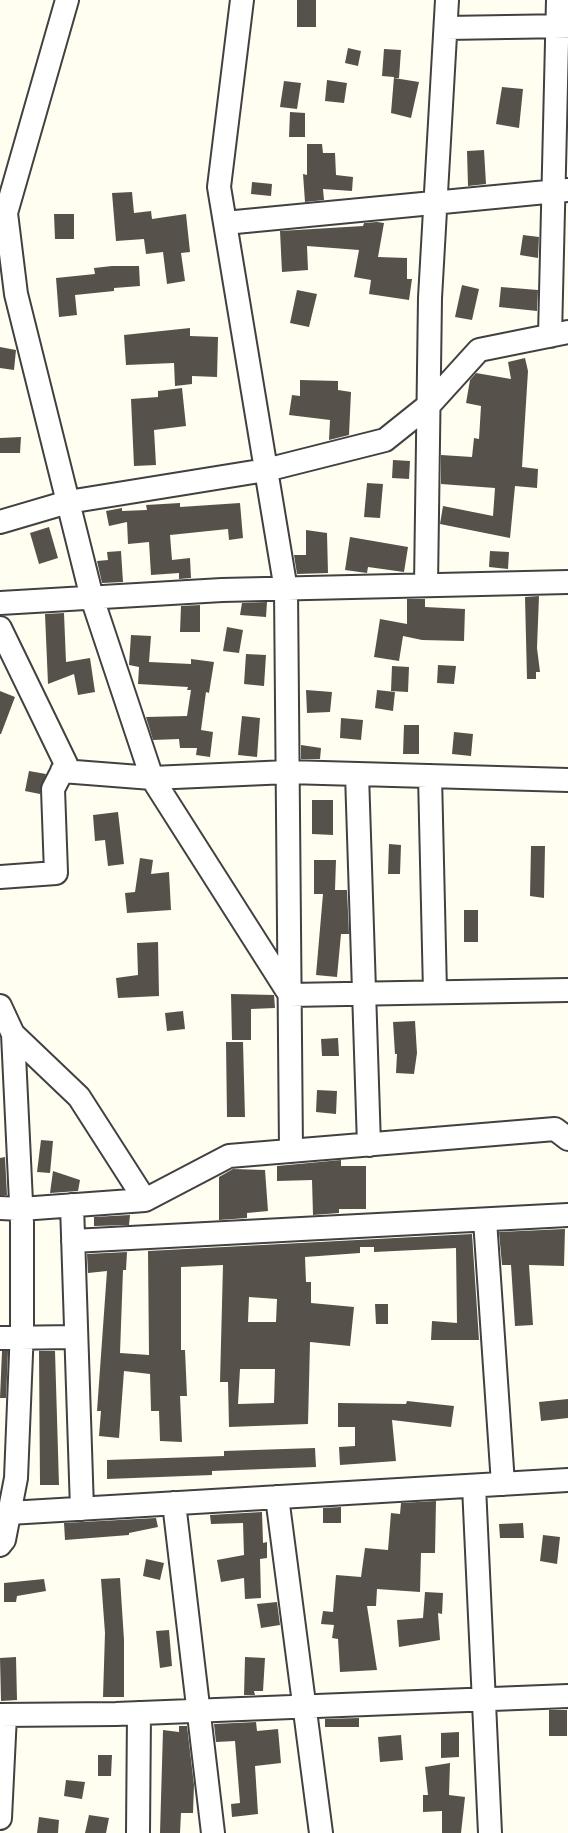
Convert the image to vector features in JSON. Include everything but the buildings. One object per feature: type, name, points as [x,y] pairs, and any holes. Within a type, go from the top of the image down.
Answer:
[{"type":"street","points":[[67,0],[6,213],[5,247],[92,598],[152,778],[290,995]]},
{"type":"street","points":[[242,0],[219,187],[286,590],[291,1151]]},
{"type":"street","points":[[426,585],[430,298],[447,0]]},
{"type":"street","points":[[0,522],[68,502],[266,470],[385,440],[430,404],[479,350],[559,334],[563,27],[558,0]]},
{"type":"street","points":[[446,28],[563,27]]},
{"type":"street","points":[[225,224],[561,191]]},
{"type":"street","points":[[0,603],[222,590],[568,582]]},
{"type":"street","points":[[0,628],[66,764],[53,789],[56,873],[0,877]]},
{"type":"street","points":[[62,771],[152,778],[288,772],[568,780]]},
{"type":"street","points":[[357,774],[369,1144]]},
{"type":"street","points":[[430,776],[435,992]]},
{"type":"street","points":[[290,995],[568,990]]},
{"type":"street","points":[[0,1006],[13,1034],[79,1097],[145,1200]]},
{"type":"street","points":[[0,1545],[4,1540],[16,1478],[11,1338],[13,1034]]},
{"type":"street","points":[[11,1209],[145,1200],[229,1156],[555,1129],[568,1139]]},
{"type":"street","points":[[72,1205],[82,1509]]},
{"type":"street","points":[[73,1241],[568,1215]]},
{"type":"street","points":[[485,1220],[504,1484]]},
{"type":"street","points":[[11,1338],[76,1336]]},
{"type":"street","points":[[9,1513],[568,1480]]},
{"type":"street","points":[[474,1486],[482,1700],[490,1833]]},
{"type":"street","points":[[277,1497],[321,1833]]},
{"type":"street","points":[[174,1503],[213,1833]]},
{"type":"street","points":[[0,1818],[3,1715],[139,1713],[568,1696]]},
{"type":"street","points":[[138,1833],[139,1713]]}]
